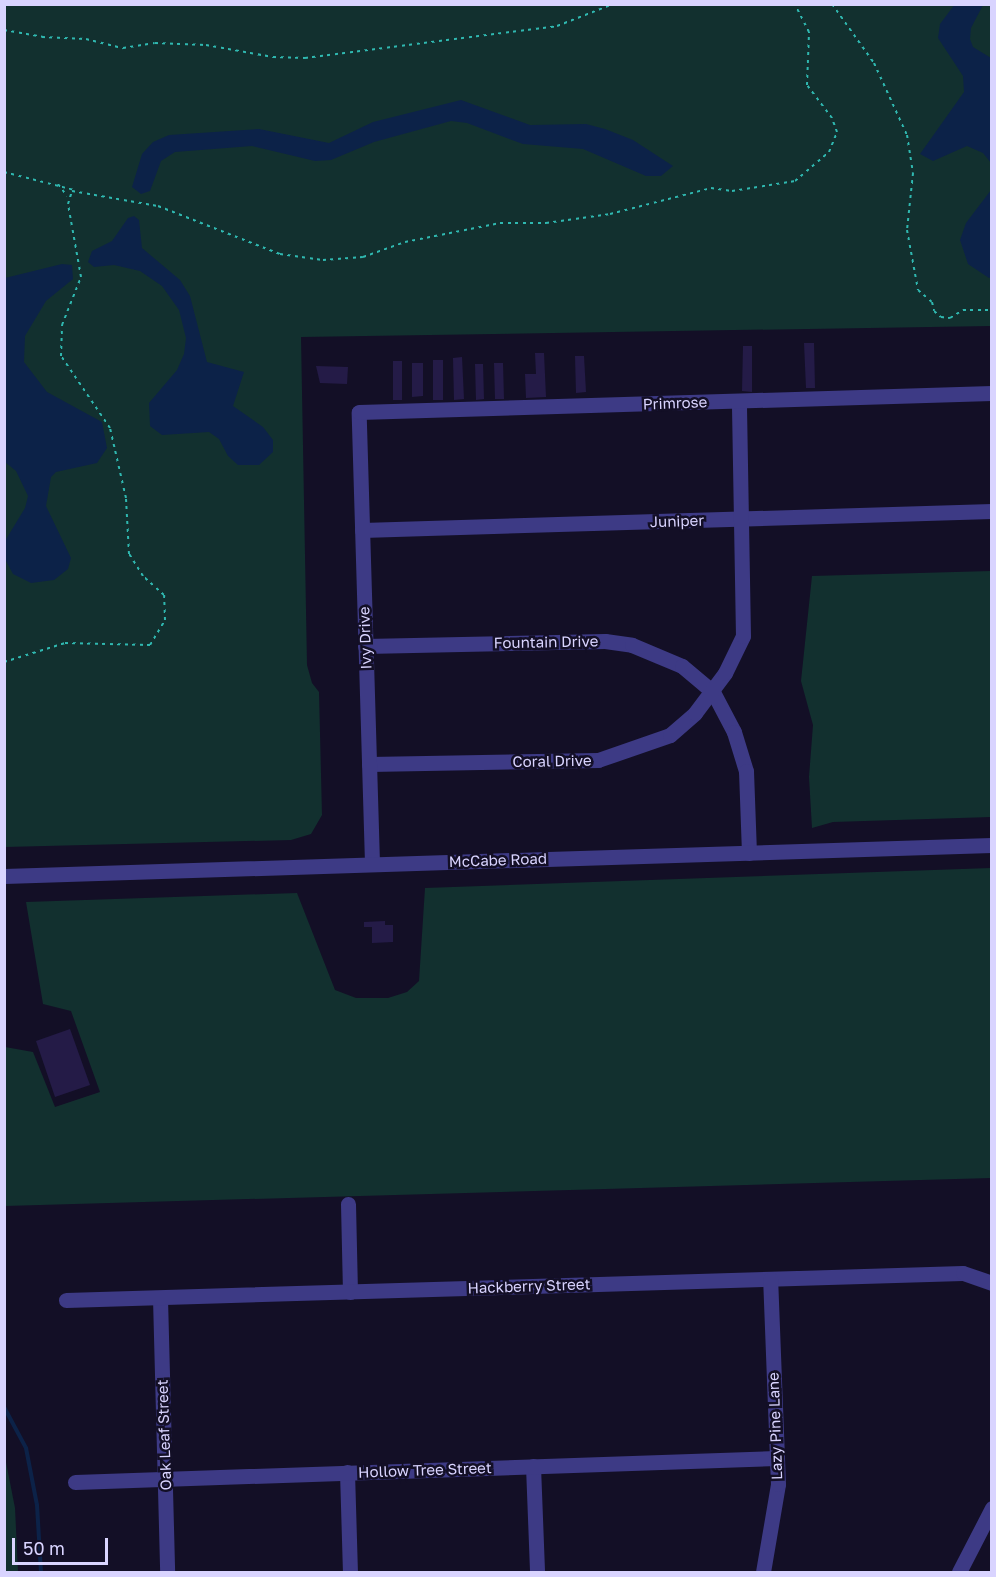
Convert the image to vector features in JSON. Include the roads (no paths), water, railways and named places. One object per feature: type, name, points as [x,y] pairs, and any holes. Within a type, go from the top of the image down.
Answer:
[{"type":"street","name":"Primrose","points":[[359,412],[992,393]]},
{"type":"street","name":"Coral Drive","points":[[369,764],[598,760],[670,735],[713,692],[743,636],[739,401]]},
{"type":"street","name":"Ivy Drive","points":[[359,412],[372,863]]},
{"type":"street","name":"Juniper","points":[[362,530],[992,511]]},
{"type":"street","name":"Fountain Drive","points":[[365,646],[605,641],[657,654],[682,666],[713,692]]},
{"type":"street","points":[[713,692],[734,732],[746,771],[749,853]]},
{"type":"street","name":"McCabe Road","points":[[4,876],[992,845]]},
{"type":"street","points":[[348,1204],[350,1292]]},
{"type":"street","name":"Hackberry Street","points":[[66,1300],[963,1273],[992,1283]]},
{"type":"street","name":"Lazy Pine Lane","points":[[763,1572],[774,1515],[776,1458],[770,1279]]},
{"type":"street","name":"Oak Leaf Street","points":[[160,1298],[167,1572]]},
{"type":"street","name":"Hollow Tree Street","points":[[75,1482],[776,1458]]},
{"type":"street","points":[[533,1466],[537,1572]]},
{"type":"street","points":[[347,1472],[350,1572]]},
{"type":"street","points":[[959,1572],[992,1508]]},
{"type":"water","points":[[955,4],[983,5],[971,28],[970,39],[973,47],[991,58],[991,163],[983,153],[967,146],[933,161],[920,154],[964,92],[963,76],[938,38],[940,24]]},
{"type":"water","points":[[461,100],[530,125],[586,124],[605,129],[633,140],[673,166],[661,176],[646,176],[583,149],[523,144],[467,123],[451,121],[374,142],[331,160],[315,161],[252,146],[175,152],[161,161],[150,191],[141,194],[132,187],[142,154],[153,142],[169,135],[259,129],[329,143],[373,122]]},
{"type":"water","points":[[991,190],[992,277],[989,278],[968,264],[960,240],[966,223]]},
{"type":"water","points":[[134,216],[139,220],[142,248],[180,280],[190,296],[207,362],[244,372],[233,406],[263,427],[273,440],[273,452],[259,465],[238,465],[228,456],[219,439],[209,432],[162,435],[150,426],[149,403],[177,370],[184,354],[186,338],[179,310],[162,286],[140,271],[114,265],[94,267],[88,262],[92,251],[112,241],[128,218]]},
{"type":"water","points":[[62,264],[72,265],[73,279],[46,301],[25,336],[24,362],[47,392],[102,422],[107,448],[97,463],[56,472],[51,477],[46,506],[71,558],[68,569],[54,580],[31,583],[13,574],[5,559],[5,541],[25,508],[28,496],[16,471],[5,462],[5,278]]},
{"type":"waterway","points":[[4,1407],[26,1448],[37,1505],[41,1572]]}]
